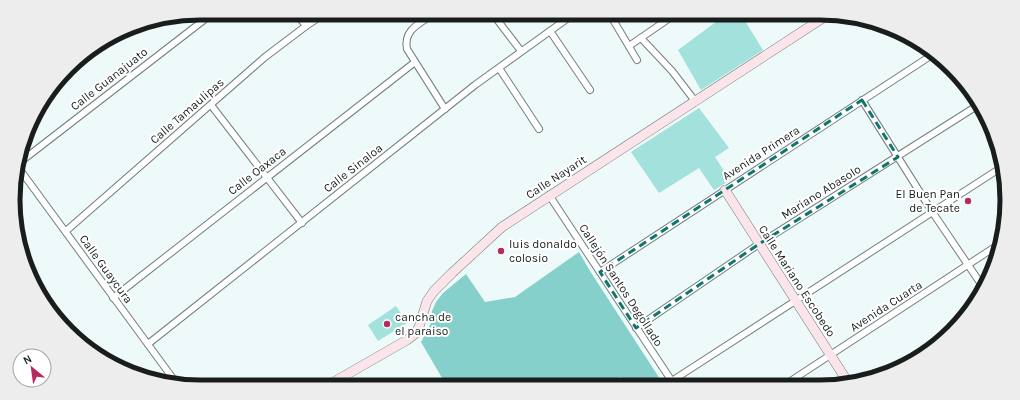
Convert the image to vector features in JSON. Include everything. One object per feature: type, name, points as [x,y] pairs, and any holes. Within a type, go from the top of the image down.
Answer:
[{"type":"street","name":"Calle Guanajuato","points":[[25,159],[204,20]]},
{"type":"street","points":[[301,20],[306,26]]},
{"type":"street","name":"Calle Tamaulipas","points":[[66,231],[211,106],[265,57],[315,20]]},
{"type":"street","points":[[426,20],[410,32],[406,43],[415,62],[444,109]]},
{"type":"street","points":[[497,20],[521,51]]},
{"type":"street","name":"Calle Sinaloa","points":[[148,344],[444,109],[521,51],[565,20]]},
{"type":"street","points":[[613,20],[637,60]]},
{"type":"street","points":[[629,46],[667,20]]},
{"type":"street","name":"Calle Nayarit","points":[[337,380],[415,334],[419,327],[427,301],[434,291],[502,227],[549,195],[696,102],[821,20]]},
{"type":"street","points":[[550,31],[590,90]]},
{"type":"street","points":[[641,38],[672,71],[696,102]]},
{"type":"street","name":"Avenida Primera","points":[[600,272],[929,57]]},
{"type":"street","name":"Calle Oaxaca","points":[[113,298],[415,62]]},
{"type":"street","points":[[499,68],[539,129]]},
{"type":"street","points":[[862,100],[933,212],[980,282]]},
{"type":"street","points":[[211,106],[302,223]]},
{"type":"street","name":"Mariano Abasolo","points":[[636,328],[759,244],[975,108]]},
{"type":"street","points":[[678,380],[997,170]]},
{"type":"street","name":"Calle Guaycura","points":[[22,172],[172,378]]},
{"type":"street","name":"Calle Mariano Escobedo","points":[[725,190],[845,378]]},
{"type":"street","name":"Callejón Santos Degollado","points":[[549,195],[671,380]]},
{"type":"street","name":"Avenida Cuarta","points":[[792,380],[994,248]]},
{"type":"highlighted area","points":[[862,100],[898,157],[759,244],[636,328],[600,272]]},
{"type":"shaded area","points":[[719,20],[744,20],[763,50],[701,90],[678,50]]},
{"type":"shaded area","points":[[699,108],[729,148],[715,157],[730,180],[714,190],[699,168],[659,193],[631,152]]},
{"type":"shaded area","points":[[579,252],[660,379],[622,380],[620,377],[615,380],[455,380],[454,378],[450,380],[443,380],[421,342],[431,323],[432,311],[436,302],[443,293],[466,274],[485,302],[515,297]]},
{"type":"shaded area","name":"cancha de el paraiso","points":[[396,306],[407,323],[378,341],[368,325]]},
{"type":"place","name":"El Buen Pan de Tecate","points":[[968,201]]},
{"type":"place","name":"luis donaldo colosio","points":[[501,251]]},
{"type":"place","name":"cancha de el paraiso","points":[[387,324]]}]
